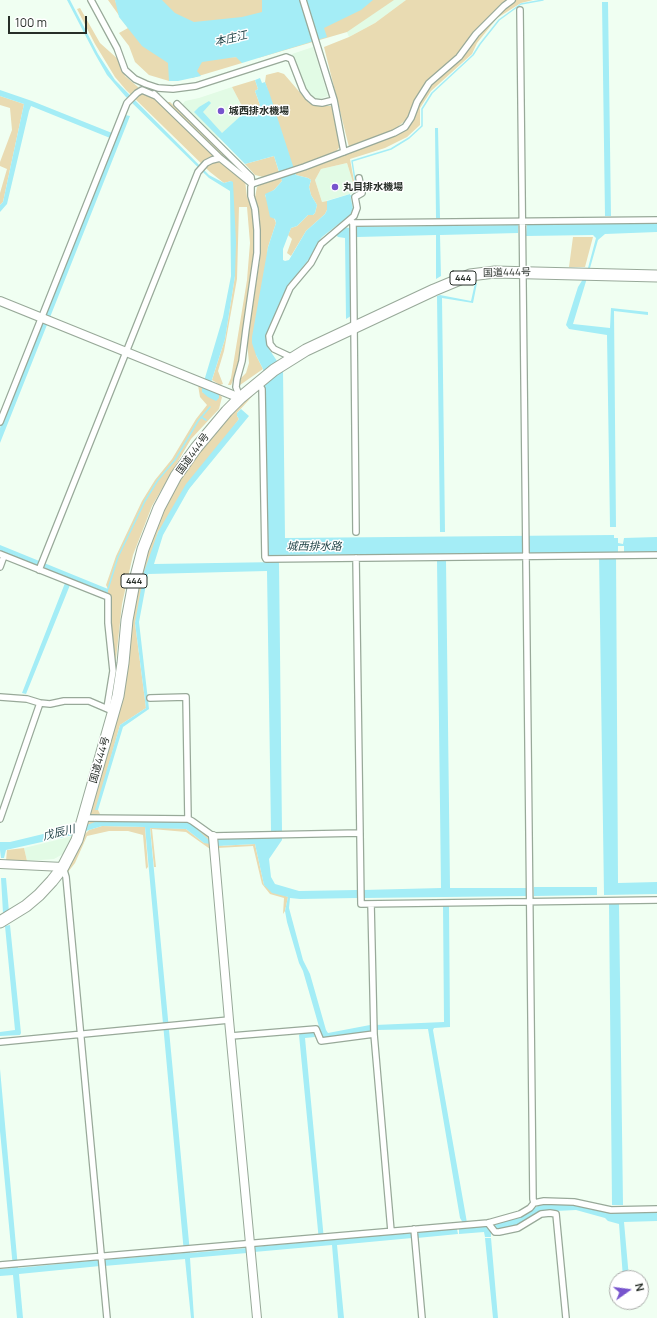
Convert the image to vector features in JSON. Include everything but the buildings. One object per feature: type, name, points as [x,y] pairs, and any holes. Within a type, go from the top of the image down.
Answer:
[{"type":"highway","name":"国道444号","points":[[0,922],[26,906],[52,881],[63,866],[77,840],[84,818],[110,710],[120,682],[127,620],[142,549],[159,508],[176,476],[218,421],[240,398],[290,360],[326,340],[434,290],[470,276],[495,272],[524,272],[657,276]]},
{"type":"street","points":[[91,0],[117,48],[125,70],[135,79],[146,84],[158,88],[173,90],[196,86],[286,57],[291,59],[303,90],[308,97],[314,102],[334,100]]},
{"type":"street","points":[[303,0],[334,100],[344,152]]},
{"type":"street","points":[[252,184],[297,170],[394,134],[405,127],[412,118],[416,102],[429,83],[459,57],[476,34],[512,0]]},
{"type":"street","points":[[520,10],[534,1203]]},
{"type":"street","points":[[146,84],[156,96],[220,158],[252,184]]},
{"type":"street","points":[[0,422],[46,319],[127,103],[136,93],[142,90],[156,96]]},
{"type":"street","points":[[177,104],[251,177],[251,196],[255,209],[258,253],[242,361],[236,387],[240,398]]},
{"type":"street","points":[[39,570],[198,172],[206,163],[220,158]]},
{"type":"street","points":[[290,360],[274,349],[270,344],[269,336],[290,288],[311,262],[321,244],[351,222],[357,208],[355,197],[362,193],[360,178]]},
{"type":"street","points":[[351,222],[657,220]]},
{"type":"street","points":[[351,222],[353,232],[356,532]]},
{"type":"street","points":[[0,301],[240,398]]},
{"type":"street","points":[[260,382],[262,389],[266,559],[526,555],[657,555]]},
{"type":"street","points":[[0,567],[2,555],[108,597],[108,623],[114,671],[110,710],[89,702],[64,701],[50,704],[27,699],[0,697]]},
{"type":"street","points":[[356,558],[361,904],[657,900]]},
{"type":"street","points":[[150,698],[186,697],[188,819]]},
{"type":"street","points":[[0,819],[40,702]]},
{"type":"street","points":[[84,818],[188,819],[213,836],[360,833]]},
{"type":"street","points":[[213,836],[257,1318]]},
{"type":"street","points":[[0,864],[63,866],[66,877],[107,1318]]},
{"type":"street","points":[[371,904],[374,1034],[391,1231]]},
{"type":"street","points":[[0,1042],[229,1020]]},
{"type":"street","points":[[231,1036],[316,1029],[321,1041],[374,1034]]},
{"type":"street","points":[[0,1265],[250,1242],[255,1243],[391,1231],[414,1233],[490,1227],[520,1214],[530,1208],[534,1203],[544,1201],[574,1202],[611,1210],[657,1209]]},
{"type":"street","points":[[490,1227],[495,1232],[500,1232],[518,1228],[541,1214],[556,1214],[566,1318]]},
{"type":"street","points":[[414,1233],[422,1318]]},
{"type":"shaded area","points":[[108,0],[115,0],[116,3],[171,56],[178,81],[169,81],[149,75],[135,62],[129,46],[119,33],[128,28]]},
{"type":"shaded area","points":[[144,0],[316,0],[187,34]]},
{"type":"shaded area","points":[[334,0],[406,0],[375,23],[349,37]]},
{"type":"shaded area","points":[[356,0],[394,0],[347,32],[258,58]]},
{"type":"shaded area","points":[[406,0],[507,0],[458,54],[428,80],[414,101],[408,118],[393,131],[349,147],[324,47],[349,37],[375,23]]},
{"type":"shaded area","points":[[516,0],[533,0],[521,3],[497,18],[477,43],[472,54],[431,91],[420,108],[420,125],[407,137],[385,148],[350,159],[356,192],[347,163],[321,169],[315,180],[322,202],[327,201],[327,210],[325,214],[306,231],[291,256],[287,253],[292,239],[288,235],[291,228],[297,226],[308,215],[313,215],[317,205],[311,195],[309,187],[311,180],[296,175],[295,173],[392,137],[406,129],[418,103],[429,85],[505,7]]},
{"type":"shaded area","points":[[80,8],[100,43],[119,60],[125,76],[138,87],[140,93],[155,98],[214,156],[204,162],[216,161],[223,164],[225,160],[168,105],[167,102],[170,102],[235,166],[235,172],[245,180],[247,197],[252,208],[254,220],[255,248],[242,335],[240,363],[231,385],[228,385],[231,378],[247,280],[250,243],[247,207],[239,207],[237,279],[224,351],[218,371],[223,384],[220,385],[212,380],[225,339],[235,276],[231,181],[224,183],[210,172],[126,90],[115,77],[95,44],[77,9]]},
{"type":"shaded area","points":[[313,47],[328,96],[316,100],[305,90],[292,54]]},
{"type":"shaded area","points":[[243,57],[242,63],[192,78],[189,58]]},
{"type":"shaded area","points":[[278,72],[284,74],[309,103],[319,106],[332,106],[341,145],[335,153],[293,168],[265,82],[266,75]]},
{"type":"shaded area","points":[[255,80],[258,89],[255,91],[260,105],[254,113],[245,112],[232,87]]},
{"type":"shaded area","points":[[232,87],[245,112],[217,139],[182,105],[185,101]]},
{"type":"shaded area","points":[[0,96],[24,104],[3,202],[0,205],[0,193],[7,169],[0,166],[0,162],[12,130],[10,108],[0,105]]},
{"type":"shaded area","points":[[274,156],[279,172],[263,177],[255,175],[245,164]]},
{"type":"shaded area","points":[[347,163],[356,192],[322,202],[315,180],[321,169]]},
{"type":"shaded area","points":[[281,177],[282,181],[274,190],[265,195],[276,223],[268,247],[256,355],[263,369],[240,385],[239,380],[246,373],[249,363],[247,341],[260,259],[260,219],[255,197],[257,187],[266,181]]},
{"type":"shaded area","points":[[573,237],[593,237],[585,267],[569,267]]},
{"type":"shaded area","points":[[198,385],[202,388],[202,392],[219,398],[219,394],[222,397],[219,409],[191,439],[152,506],[133,555],[122,604],[115,668],[110,625],[111,597],[108,593],[106,585],[116,556],[142,501],[155,480],[172,459],[196,419],[207,405],[200,397]]},
{"type":"shaded area","points":[[257,391],[237,413],[239,419],[158,532],[135,623],[146,708],[120,725],[96,810],[98,810],[100,814],[88,815],[136,586],[161,512],[182,473],[232,411]]},
{"type":"shaded area","points":[[102,818],[189,821],[211,839],[210,849],[186,832],[152,829],[156,867],[154,867],[150,827],[186,829],[204,843],[189,822],[87,825],[87,823]]},
{"type":"shaded area","points":[[102,826],[145,827],[148,867],[146,869],[143,835],[128,831],[109,831],[87,836],[75,863],[68,872],[67,869],[85,834],[89,830]]},
{"type":"shaded area","points":[[73,836],[63,854],[54,859],[27,861],[24,848]]},
{"type":"shaded area","points":[[283,836],[217,846],[255,844],[264,885],[288,897],[283,914],[284,898],[270,894],[262,884],[253,846],[217,848],[215,837]]},
{"type":"shaded area","points":[[24,848],[27,861],[6,861],[7,850]]},
{"type":"water","points":[[67,0],[70,0],[98,54],[115,80],[209,175],[224,183],[231,181],[233,182],[236,242],[235,276],[225,339],[209,389],[219,394],[219,398],[216,401],[202,392],[202,388],[223,317],[231,276],[230,191],[209,178],[126,97],[107,75]]},
{"type":"water","name":"本庄江","points":[[115,0],[162,0],[175,13],[194,22],[242,17],[262,12],[262,0],[373,0],[361,10],[324,28],[327,37],[242,63],[236,57],[202,62],[197,71],[201,76],[178,81],[169,81],[168,63],[142,46],[119,17]]},
{"type":"water","points":[[602,2],[608,2],[611,216],[605,216]]},
{"type":"water","name":"城西排水路","points":[[260,78],[262,83],[265,82],[269,92],[296,175],[311,180],[309,187],[311,195],[317,205],[313,215],[308,215],[297,226],[291,228],[283,249],[283,260],[289,260],[306,231],[325,214],[327,210],[327,201],[350,194],[353,209],[350,215],[322,237],[309,259],[289,284],[266,337],[267,346],[283,370],[285,538],[614,535],[614,538],[618,538],[618,543],[623,544],[624,538],[657,537],[657,552],[624,552],[624,546],[618,546],[618,553],[616,553],[618,883],[657,882],[657,894],[604,895],[599,553],[268,555],[265,382],[263,369],[256,355],[252,343],[252,337],[268,247],[276,223],[275,219],[270,217],[265,194],[274,190],[282,181],[274,156],[245,164],[194,112],[209,101],[211,103],[203,112],[222,133],[245,112],[254,113],[260,105],[255,91],[258,89],[255,80]]},
{"type":"water","points":[[0,90],[32,101],[117,135],[125,115],[130,116],[0,443],[0,428],[115,140],[31,106],[7,204],[0,212],[0,205],[3,202],[24,104],[0,96]]},
{"type":"water","points":[[435,128],[438,128],[440,218],[436,218]]},
{"type":"water","points":[[657,223],[657,232],[605,234],[598,240],[590,268],[588,268],[596,238],[593,235],[526,236],[527,224]]},
{"type":"water","points":[[518,225],[518,233],[440,235],[441,276],[436,279],[436,235],[357,237],[357,227]]},
{"type":"water","points":[[345,227],[349,228],[351,316],[346,319],[345,238],[338,237],[336,235]]},
{"type":"water","points":[[587,278],[573,324],[610,328],[611,308],[648,312],[648,315],[614,311],[616,527],[610,527],[607,335],[569,329],[566,325],[578,287],[583,279]]},
{"type":"water","points":[[475,283],[477,283],[473,303],[442,298],[445,532],[440,532],[437,296],[440,295],[471,301]]},
{"type":"water","points":[[241,409],[249,416],[189,489],[163,535],[154,564],[279,562],[282,831],[271,831],[267,571],[148,574],[139,622],[149,709],[123,727],[98,810],[95,810],[120,725],[146,708],[135,623],[144,572],[158,532],[186,484],[239,419],[237,413]]},
{"type":"water","points":[[0,545],[108,589],[108,593],[0,551]]},
{"type":"water","points":[[437,560],[446,560],[450,888],[526,888],[526,896],[363,898],[363,890],[441,888]]},
{"type":"water","points":[[65,583],[70,585],[26,694],[22,693]]},
{"type":"water","name":"戊辰川","points":[[103,819],[189,822],[210,841],[210,844],[204,843],[186,829],[150,828],[190,1253],[247,1248],[247,1253],[190,1258],[194,1318],[191,1318],[185,1259],[104,1266],[104,1260],[184,1253],[145,827],[102,826],[73,835],[6,850],[4,858],[1,858],[0,842],[10,842],[68,828],[70,829]]},
{"type":"water","points":[[282,837],[282,840],[269,859],[271,877],[275,884],[299,891],[357,890],[357,898],[290,898],[289,908],[303,960],[310,974],[326,1030],[328,1033],[370,1025],[370,1031],[326,1038],[322,1037],[287,922],[285,911],[288,897],[272,893],[264,885],[255,844],[217,846],[216,841],[220,838]]},
{"type":"water","points":[[1,878],[6,878],[9,912],[3,913]]},
{"type":"water","points":[[534,887],[597,887],[597,895],[534,896]]},
{"type":"water","points":[[609,904],[619,904],[623,1205],[612,1205]]},
{"type":"water","points":[[443,905],[449,905],[450,1027],[434,1028],[433,1030],[467,1223],[463,1223],[460,1218],[428,1029],[376,1030],[375,1025],[444,1022]]},
{"type":"water","points":[[10,925],[21,1033],[20,1035],[0,1036],[0,1032],[15,1030],[5,926]]},
{"type":"water","points":[[313,1031],[315,1037],[305,1038],[324,1240],[457,1229],[458,1234],[417,1238],[412,1236],[412,1238],[337,1245],[344,1318],[338,1318],[332,1245],[254,1252],[253,1247],[319,1241],[299,1035],[301,1033]]},
{"type":"water","points":[[0,1069],[18,1268],[99,1260],[100,1266],[19,1274],[23,1318],[17,1318],[13,1275],[0,1276],[0,1269],[13,1268],[0,1131]]},
{"type":"water","points":[[548,1204],[573,1204],[657,1212],[657,1221],[624,1222],[628,1270],[622,1270],[619,1224],[608,1221],[605,1218],[576,1210],[541,1211],[515,1227],[491,1231],[491,1237],[485,1237],[484,1232],[459,1234],[459,1228],[485,1226],[489,1228],[521,1216],[538,1206]]},
{"type":"water","points":[[485,1238],[491,1238],[498,1318],[493,1318]]},
{"type":"waterway","points":[[349,197],[357,193],[352,161],[391,149],[409,138],[422,126],[422,109],[432,93],[473,55],[499,20],[521,4],[543,0]]},
{"type":"waterway","points":[[108,589],[118,557],[145,501],[158,480],[175,460],[198,421],[210,407]]},
{"type":"waterway","points":[[201,417],[206,420]]},
{"type":"place","name":"城西排水機場","points":[[221,111]]},
{"type":"place","name":"丸目排水機場","points":[[335,187]]}]
